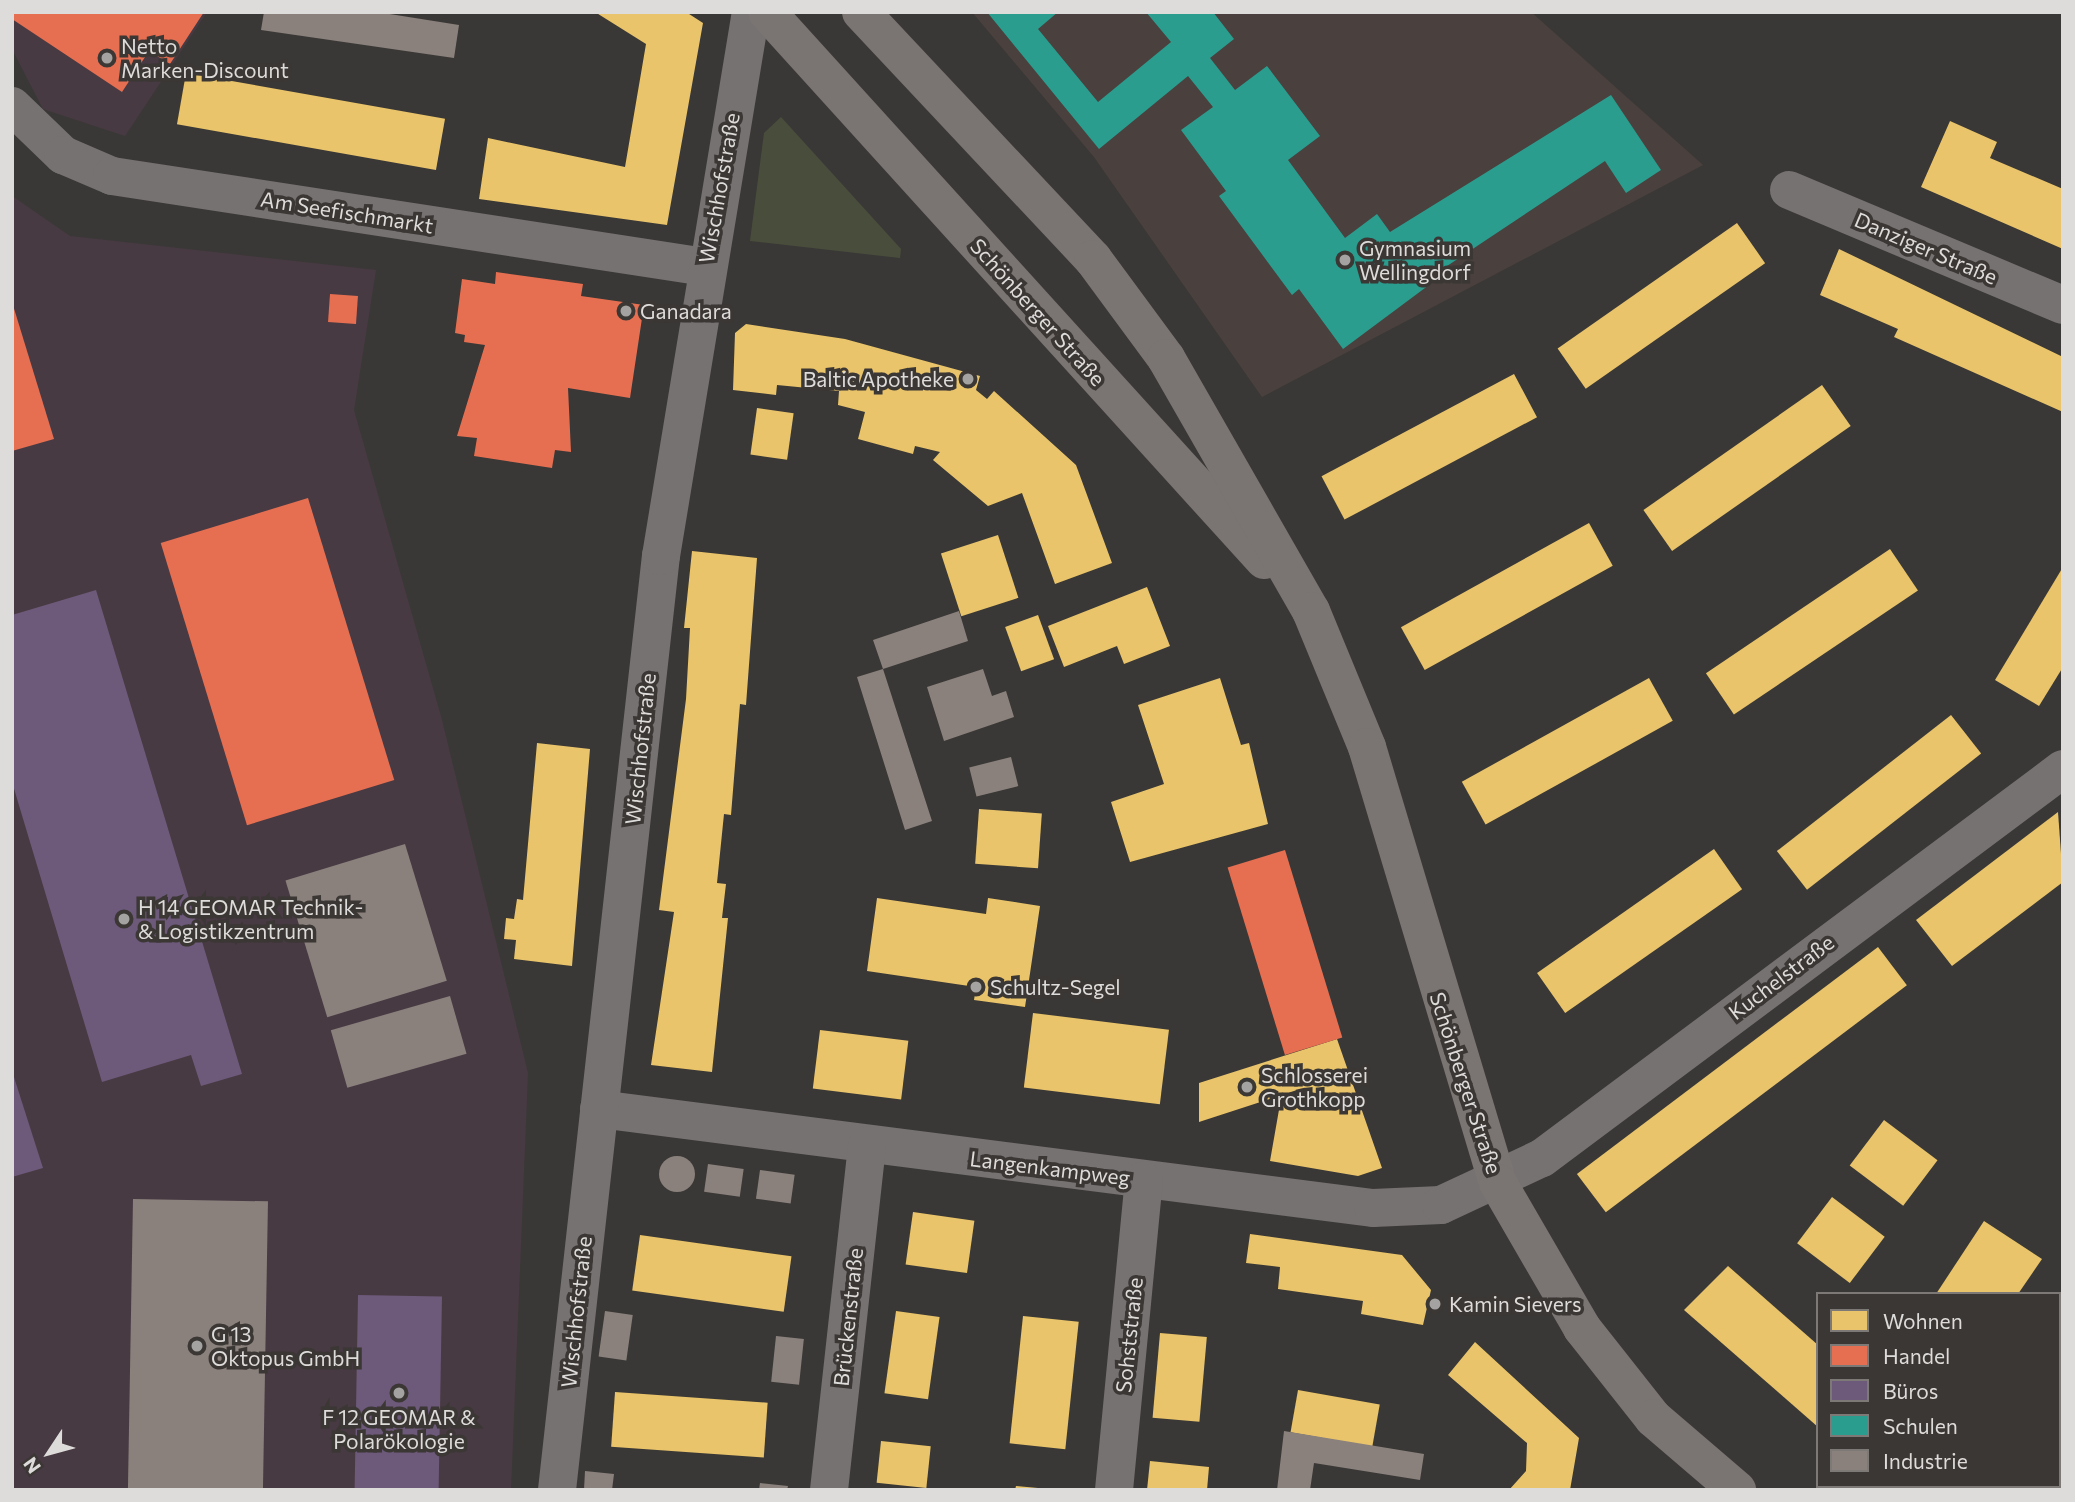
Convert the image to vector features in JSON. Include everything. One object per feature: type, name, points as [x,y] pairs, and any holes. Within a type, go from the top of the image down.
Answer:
[{"type":"main road","name":"Schönberger Straße","points":[[767,12],[1311,611]]},
{"type":"main road","name":"Schönberger Straße","points":[[861,12],[1093,259],[1166,358],[1311,611],[1367,747],[1498,1183],[1581,1328],[1653,1418],[1737,1490]]},
{"type":"street","name":"Wischhofstraße","points":[[556,1490],[661,556],[705,267],[751,12]]},
{"type":"street","name":"Am Seefischmarkt","points":[[12,106],[63,155],[111,176],[705,267]]},
{"type":"street","name":"Danziger Straße","points":[[1789,190],[2063,305]]},
{"type":"street","name":"Kuchelstraße","points":[[1498,1183],[1542,1158],[2063,769]]},
{"type":"street","name":"Langenkampweg","points":[[599,1109],[1373,1208],[1441,1205],[1498,1183]]},
{"type":"street","name":"Brückenstraße","points":[[829,1490],[867,1145]]},
{"type":"street","name":"Sohststraße","points":[[1114,1490],[1144,1180]]},
{"type":"shaded area","points":[[12,12],[207,12],[125,136],[43,109],[12,49]]},
{"type":"shaded area","name":"Gymnasium Wellingdorf","points":[[972,12],[1531,12],[1703,165],[1262,397],[1094,157]]},
{"type":"shaded area","points":[[12,196],[70,236],[376,270],[354,410],[442,720],[528,1073],[511,1490],[12,1490]]},
{"type":"green space","points":[[781,117],[901,249],[900,258],[750,241],[764,133]]},
{"type":"building: Wohnen","points":[[595,12],[686,12],[703,23],[667,225],[479,199],[488,138],[625,167],[646,44]]},
{"type":"building: Wohnen","points":[[186,73],[445,119],[436,170],[177,124]]},
{"type":"building: Wohnen","points":[[1950,121],[1997,142],[1990,158],[2063,189],[2063,249],[1921,187]]},
{"type":"building: Wohnen","points":[[1737,223],[1765,263],[1586,389],[1558,349]]},
{"type":"building: Wohnen","points":[[1839,249],[2063,357],[2063,412],[1894,337],[1898,329],[1820,295]]},
{"type":"building: Wohnen","points":[[746,324],[845,339],[980,376],[976,390],[987,399],[994,391],[1076,465],[1112,563],[1055,584],[1022,493],[988,506],[933,460],[940,452],[915,446],[913,454],[858,439],[865,412],[838,405],[839,391],[777,385],[776,395],[733,390],[735,333]]},
{"type":"building: Wohnen","points":[[1514,374],[1537,417],[1345,520],[1322,476]]},
{"type":"building: Wohnen","points":[[1822,385],[1851,426],[1672,551],[1643,510]]},
{"type":"building: Wohnen","points":[[757,408],[794,413],[787,460],[750,455]]},
{"type":"building: Wohnen","points":[[1589,523],[1613,566],[1425,670],[1401,627]]},
{"type":"building: Wohnen","points":[[998,535],[1018,598],[961,616],[941,554]]},
{"type":"building: Wohnen","points":[[1890,549],[1918,590],[1734,715],[1706,673]]},
{"type":"building: Wohnen","points":[[692,551],[757,558],[746,705],[740,704],[731,815],[724,814],[717,883],[726,884],[722,918],[728,918],[712,1072],[651,1065],[674,912],[659,910],[686,699],[690,628],[684,628]]},
{"type":"building: Wohnen","points":[[2063,567],[2063,667],[2039,706],[1995,680]]},
{"type":"building: Wohnen","points":[[1147,587],[1170,646],[1124,664],[1117,646],[1064,667],[1048,626]]},
{"type":"building: Wohnen","points":[[1038,615],[1054,659],[1021,671],[1005,627]]},
{"type":"building: Wohnen","points":[[1220,678],[1241,745],[1249,743],[1268,824],[1130,862],[1111,802],[1164,784],[1138,705]]},
{"type":"building: Wohnen","points":[[1649,678],[1673,721],[1486,825],[1462,782]]},
{"type":"building: Wohnen","points":[[1951,715],[1981,754],[1807,890],[1777,851]]},
{"type":"building: Wohnen","points":[[537,743],[590,749],[572,966],[514,959],[516,940],[504,939],[506,918],[514,919],[517,899],[523,900]]},
{"type":"building: Wohnen","points":[[979,809],[1042,813],[1038,868],[975,864]]},
{"type":"building: Wohnen","points":[[2058,812],[2063,882],[1952,966],[1916,920]]},
{"type":"building: Wohnen","points":[[1714,849],[1742,889],[1565,1013],[1537,973]]},
{"type":"building: Wohnen","points":[[877,898],[986,914],[988,898],[1040,906],[1025,1007],[974,1000],[976,987],[867,971]]},
{"type":"building: Wohnen","points":[[1878,947],[1907,985],[1606,1212],[1577,1174]]},
{"type":"building: Wohnen","points":[[1033,1013],[1169,1030],[1160,1104],[1024,1087]]},
{"type":"building: Wohnen","points":[[820,1030],[908,1041],[901,1099],[813,1089]]},
{"type":"building: Wohnen","points":[[1337,1039],[1382,1168],[1358,1176],[1270,1161],[1280,1104],[1302,1108],[1297,1090],[1199,1122],[1199,1083]]},
{"type":"building: Wohnen","points":[[1884,1120],[1938,1160],[1903,1206],[1850,1166]]},
{"type":"building: Wohnen","points":[[1832,1197],[1885,1237],[1850,1283],[1797,1243]]},
{"type":"building: Wohnen","points":[[913,1212],[974,1221],[967,1273],[906,1264]]},
{"type":"building: Wohnen","points":[[1984,1221],[2042,1259],[2019,1292],[1937,1292]]},
{"type":"building: Wohnen","points":[[1250,1234],[1402,1255],[1431,1290],[1423,1325],[1361,1314],[1363,1301],[1278,1289],[1280,1267],[1246,1263]]},
{"type":"building: Wohnen","points":[[640,1235],[792,1256],[784,1312],[632,1290]]},
{"type":"building: Wohnen","points":[[1728,1266],[1816,1343],[1816,1425],[1684,1310]]},
{"type":"building: Wohnen","points":[[896,1311],[940,1317],[928,1399],[884,1393]]},
{"type":"building: Wohnen","points":[[1023,1316],[1079,1322],[1065,1449],[1010,1443]]},
{"type":"building: Wohnen","points":[[1160,1333],[1207,1337],[1199,1422],[1153,1418]]},
{"type":"building: Wohnen","points":[[1475,1342],[1579,1438],[1570,1490],[1509,1490],[1526,1471],[1527,1443],[1448,1375]]},
{"type":"building: Wohnen","points":[[1298,1390],[1380,1404],[1372,1447],[1291,1432]]},
{"type":"building: Wohnen","points":[[615,1392],[768,1403],[764,1458],[611,1447]]},
{"type":"building: Wohnen","points":[[881,1441],[931,1446],[926,1488],[877,1483]]},
{"type":"building: Wohnen","points":[[2063,1457],[2063,1490],[2049,1490],[2061,1488]]},
{"type":"building: Wohnen","points":[[1150,1461],[1209,1467],[1207,1490],[1147,1490]]},
{"type":"building: Wohnen","points":[[1016,1486],[1038,1488],[1038,1490],[1015,1490]]},
{"type":"building: Handel","name":"Netto Marken-Discount","points":[[12,12],[204,12],[170,64],[149,51],[122,92],[12,19]]},
{"type":"building: Handel","points":[[496,272],[583,284],[581,296],[644,305],[630,398],[568,388],[571,452],[555,450],[552,468],[474,456],[477,438],[457,436],[485,345],[464,342],[465,335],[455,333],[462,279],[495,284]]},
{"type":"building: Handel","points":[[330,294],[358,296],[356,324],[328,322]]},
{"type":"building: Handel","points":[[12,302],[54,439],[12,451]]},
{"type":"building: Handel","points":[[308,498],[394,780],[247,825],[161,543]]},
{"type":"building: Handel","points":[[1285,850],[1342,1037],[1285,1055],[1228,868]]},
{"type":"building: Büros","name":"H 14 GEOMAR Technik- & Logistikzentrum","points":[[96,590],[242,1074],[201,1086],[191,1055],[102,1082],[12,782],[12,615]]},
{"type":"building: Büros","points":[[12,1071],[43,1168],[12,1177]]},
{"type":"building: Büros","name":"F 12 GEOMAR & Polarökologie","points":[[358,1295],[442,1296],[439,1490],[355,1490]]},
{"type":"building: Schulen","points":[[987,12],[1058,12],[1038,29],[1098,102],[1171,42],[1146,12],[1213,12],[1234,39],[1210,58],[1235,90],[1267,66],[1320,136],[1288,160],[1345,238],[1377,214],[1390,232],[1611,95],[1661,170],[1626,193],[1605,161],[1426,280],[1429,285],[1343,349],[1299,289],[1292,295],[1219,196],[1226,191],[1181,130],[1213,107],[1188,76],[1099,149]]},
{"type":"building: Industrie","points":[[264,12],[377,12],[459,25],[454,58],[261,30]]},
{"type":"building: Industrie","points":[[959,611],[968,641],[883,669],[873,640]]},
{"type":"building: Industrie","points":[[883,669],[932,821],[905,830],[857,677]]},
{"type":"building: Industrie","points":[[983,669],[992,696],[1006,691],[1014,717],[944,741],[927,687]]},
{"type":"building: Industrie","points":[[1011,757],[1018,786],[977,797],[969,767]]},
{"type":"building: Industrie","points":[[405,844],[447,981],[327,1017],[285,881]]},
{"type":"building: Industrie","points":[[450,996],[467,1054],[347,1088],[331,1030]]},
{"type":"building: Industrie","points":[[677,1156],[690,1161],[695,1174],[690,1187],[677,1192],[664,1187],[659,1174],[664,1161]]},
{"type":"building: Industrie","points":[[708,1164],[744,1169],[740,1197],[704,1192]]},
{"type":"building: Industrie","points":[[760,1170],[795,1175],[791,1204],[756,1199]]},
{"type":"building: Industrie","name":"G 13 Oktopus GmbH","points":[[133,1199],[268,1201],[263,1490],[128,1490]]},
{"type":"building: Industrie","points":[[605,1311],[633,1315],[626,1360],[599,1357]]},
{"type":"building: Industrie","points":[[776,1336],[804,1339],[799,1385],[771,1382]]},
{"type":"building: Industrie","points":[[1284,1431],[1424,1454],[1420,1480],[1314,1463],[1310,1490],[1277,1490]]},
{"type":"building: Industrie","points":[[585,1471],[614,1474],[612,1490],[584,1490]]},
{"type":"building: Industrie","points":[[760,1483],[788,1486],[787,1490],[759,1490]]},
{"type":"place","name":"Netto Marken-Discount","points":[[107,58]]},
{"type":"place","name":"Gymnasium Wellingdorf","points":[[1345,260]]},
{"type":"place","name":"Ganadara","points":[[626,311]]},
{"type":"place","name":"Baltic Apotheke","points":[[968,379]]},
{"type":"place","name":"H 14 GEOMAR Technik- & Logistikzentrum","points":[[124,919]]},
{"type":"place","name":"Schultz-Segel","points":[[976,987]]},
{"type":"place","name":"Schlosserei Grothkopp","points":[[1247,1087]]},
{"type":"place","name":"Kamin Sievers","points":[[1435,1304]]},
{"type":"place","name":"G 13 Oktopus GmbH","points":[[197,1346]]},
{"type":"place","name":"F 12 GEOMAR & Polarökologie","points":[[399,1393]]}]
